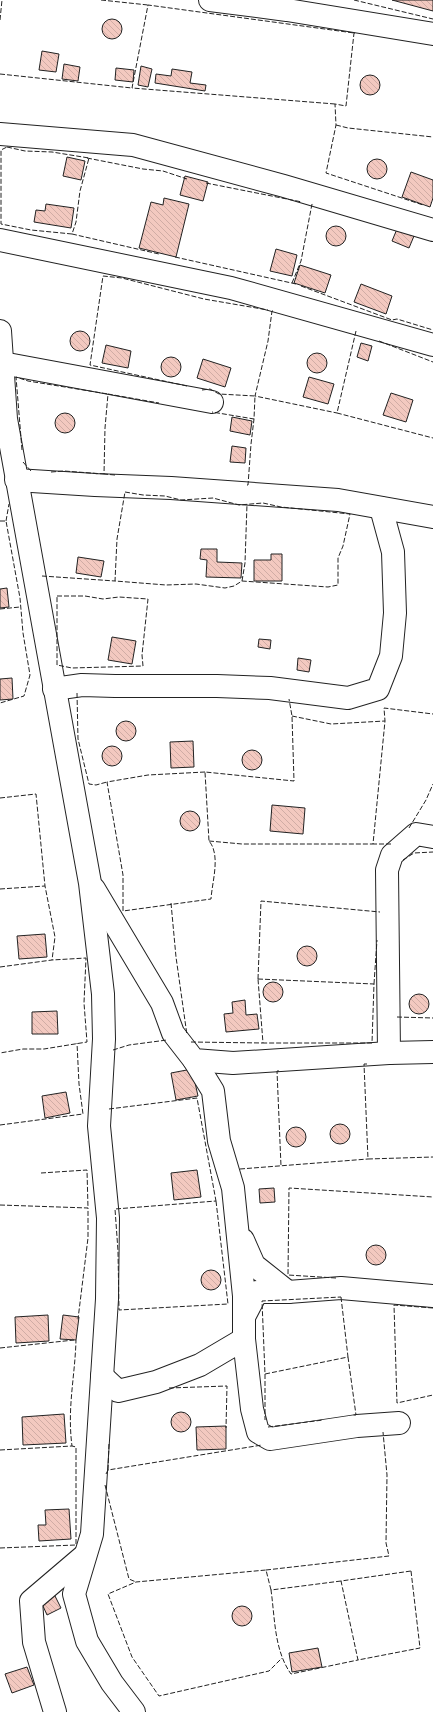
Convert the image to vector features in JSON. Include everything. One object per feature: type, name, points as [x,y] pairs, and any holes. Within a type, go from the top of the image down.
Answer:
[{"type":"street","points":[[210,0],[287,10],[433,34]]},
{"type":"street","points":[[0,134],[133,145],[284,186],[433,230]]},
{"type":"street","points":[[0,240],[231,288],[433,345]]},
{"type":"street","points":[[0,331],[6,419],[90,883],[104,994],[104,1039],[99,1126],[108,1218],[107,1299],[92,1534],[74,1594],[87,1641],[112,1683],[134,1712]]},
{"type":"street","points":[[2,363],[212,402]]},
{"type":"street","points":[[16,480],[171,488],[338,500],[433,517]]},
{"type":"street","points":[[54,689],[82,684],[115,686],[217,686],[270,688],[348,698],[378,689],[391,656],[395,613],[393,552],[381,508]]},
{"type":"street","points":[[389,1053],[387,870],[392,855],[416,834],[433,836]]},
{"type":"street","points":[[90,883],[131,949],[162,1003],[173,1033],[194,1060],[213,1090],[219,1141],[232,1188],[244,1296],[244,1339],[252,1409],[258,1432],[270,1439],[358,1426],[399,1423]]},
{"type":"street","points":[[194,1060],[234,1063],[389,1053],[433,1052]]},
{"type":"street","points":[[237,1226],[254,1265],[288,1292]]},
{"type":"street","points":[[244,1318],[257,1292],[288,1292],[342,1288],[433,1296]]},
{"type":"street","points":[[102,1376],[118,1391],[156,1382],[200,1365],[244,1339]]},
{"type":"street","points":[[55,1712],[34,1642],[31,1601],[85,1555]]},
{"type":"building","points":[[392,0],[433,0],[433,11]]},
{"type":"building","points":[[112,19],[119,22],[122,29],[119,36],[112,39],[105,36],[102,29],[105,22]]},
{"type":"building","points":[[42,51],[59,54],[56,72],[39,70]]},
{"type":"building","points":[[64,64],[80,67],[78,81],[62,79]]},
{"type":"building","points":[[141,66],[152,69],[148,87],[138,85]]},
{"type":"building","points":[[116,68],[134,70],[133,82],[115,80]]},
{"type":"building","points":[[172,69],[192,72],[190,83],[206,85],[205,91],[155,83],[156,74],[171,76]]},
{"type":"building","points":[[370,75],[377,78],[380,85],[377,92],[370,95],[363,92],[360,85],[363,78]]},
{"type":"building","points":[[67,157],[85,161],[81,180],[63,176]]},
{"type":"building","points":[[377,159],[384,162],[387,169],[384,176],[377,179],[370,176],[367,169],[370,162]]},
{"type":"building","points":[[411,172],[433,180],[433,198],[430,207],[402,197]]},
{"type":"building","points":[[185,176],[208,182],[203,201],[180,195]]},
{"type":"building","points":[[164,198],[189,204],[176,257],[139,248],[151,202],[163,205]]},
{"type":"building","points":[[46,204],[74,208],[71,228],[34,222],[36,210],[45,211]]},
{"type":"building","points":[[336,226],[343,229],[346,236],[343,243],[336,246],[329,243],[326,236],[329,229]]},
{"type":"building","points":[[397,229],[414,236],[409,248],[392,241]]},
{"type":"building","points":[[276,249],[297,255],[292,276],[270,271]]},
{"type":"building","points":[[300,265],[331,275],[325,293],[294,283]]},
{"type":"building","points":[[361,284],[392,296],[386,314],[354,302]]},
{"type":"building","points":[[80,331],[87,334],[90,341],[87,348],[80,351],[73,348],[70,341],[73,334]]},
{"type":"building","points":[[361,343],[372,346],[368,361],[357,357]]},
{"type":"building","points":[[106,345],[131,351],[128,368],[102,363]]},
{"type":"building","points":[[317,353],[324,356],[327,363],[324,370],[317,373],[310,370],[307,363],[310,356]]},
{"type":"building","points":[[171,357],[178,360],[181,367],[178,374],[171,377],[164,374],[161,367],[164,360]]},
{"type":"building","points":[[203,359],[231,368],[225,387],[197,378]]},
{"type":"building","points":[[309,377],[334,384],[328,404],[303,397]]},
{"type":"building","points":[[391,393],[413,400],[406,422],[383,415]]},
{"type":"building","points":[[65,413],[72,416],[75,423],[72,430],[65,433],[58,430],[55,423],[58,416]]},
{"type":"building","points":[[232,417],[252,421],[250,435],[230,431]]},
{"type":"building","points":[[232,446],[246,448],[245,463],[230,462]]},
{"type":"building","points":[[201,549],[217,549],[217,562],[242,563],[241,578],[206,577],[207,560],[200,559]]},
{"type":"building","points":[[271,554],[282,554],[282,581],[254,581],[254,560],[271,560]]},
{"type":"building","points":[[78,557],[104,561],[101,577],[76,573]]},
{"type":"building","points":[[7,588],[9,607],[0,608],[0,589]]},
{"type":"building","points":[[112,637],[136,641],[132,664],[108,660]]},
{"type":"building","points":[[259,639],[271,640],[270,649],[258,647]]},
{"type":"building","points":[[298,658],[311,660],[309,672],[297,670]]},
{"type":"building","points":[[12,678],[13,699],[0,700],[0,679]]},
{"type":"building","points":[[126,721],[133,724],[136,731],[133,738],[126,741],[119,738],[116,731],[119,724]]},
{"type":"building","points":[[193,741],[194,767],[171,768],[170,742]]},
{"type":"building","points":[[112,746],[119,749],[122,756],[119,763],[112,766],[105,763],[102,756],[105,749]]},
{"type":"building","points":[[252,750],[259,753],[262,760],[259,767],[252,770],[245,767],[242,760],[245,753]]},
{"type":"building","points":[[272,805],[305,808],[303,834],[270,831]]},
{"type":"building","points":[[190,811],[197,814],[200,821],[197,828],[190,831],[183,828],[180,821],[183,814]]},
{"type":"building","points":[[45,934],[47,957],[19,959],[17,936]]},
{"type":"building","points":[[307,946],[314,949],[317,956],[314,963],[307,966],[300,963],[297,956],[300,949]]},
{"type":"building","points":[[273,982],[280,985],[283,992],[280,999],[273,1002],[266,999],[263,992],[266,985]]},
{"type":"building","points":[[419,994],[426,997],[429,1004],[426,1011],[419,1014],[412,1011],[409,1004],[412,997]]},
{"type":"building","points":[[245,1000],[246,1015],[257,1014],[259,1029],[226,1032],[224,1014],[233,1013],[232,1002]]},
{"type":"building","points":[[57,1011],[58,1034],[32,1034],[32,1012]]},
{"type":"building","points":[[192,1069],[198,1096],[176,1100],[171,1073]]},
{"type":"building","points":[[66,1092],[70,1113],[45,1118],[42,1096]]},
{"type":"building","points":[[340,1124],[347,1127],[350,1134],[347,1141],[340,1144],[333,1141],[330,1134],[333,1127]]},
{"type":"building","points":[[296,1127],[303,1130],[306,1137],[303,1144],[296,1147],[289,1144],[286,1137],[289,1130]]},
{"type":"building","points":[[197,1170],[201,1197],[174,1200],[171,1173]]},
{"type":"building","points":[[274,1188],[275,1202],[260,1203],[259,1189]]},
{"type":"building","points":[[376,1245],[383,1248],[386,1255],[383,1262],[376,1265],[369,1262],[366,1255],[369,1248]]},
{"type":"building","points":[[211,1270],[218,1273],[221,1280],[218,1287],[211,1290],[204,1287],[201,1280],[204,1273]]},
{"type":"building","points":[[48,1315],[49,1341],[16,1343],[15,1317]]},
{"type":"building","points":[[63,1315],[79,1317],[76,1340],[60,1339]]},
{"type":"building","points":[[181,1412],[188,1415],[191,1422],[188,1429],[181,1432],[174,1429],[171,1422],[174,1415]]},
{"type":"building","points":[[64,1414],[66,1443],[23,1445],[22,1417]]},
{"type":"building","points":[[226,1426],[226,1449],[197,1450],[196,1427]]},
{"type":"building","points":[[69,1509],[71,1539],[39,1541],[38,1525],[46,1525],[45,1510]]},
{"type":"building","points":[[52,1590],[61,1608],[47,1615],[39,1597]]},
{"type":"building","points":[[242,1606],[249,1609],[252,1616],[249,1623],[242,1626],[235,1623],[232,1616],[235,1609]]},
{"type":"building","points":[[318,1648],[322,1667],[292,1672],[289,1653]]},
{"type":"building","points":[[27,1667],[34,1685],[12,1693],[5,1674]]},
{"type":"fence","points":[[0,20],[2,0]]},
{"type":"fence","points":[[101,0],[148,5]]},
{"type":"fence","points":[[354,0],[433,19]]},
{"type":"fence","points":[[335,104],[132,88],[148,5],[354,33]]},
{"type":"fence","points":[[355,33],[346,106],[335,104],[336,125],[326,173],[423,205]]},
{"type":"fence","points":[[0,74],[132,88]]},
{"type":"fence","points":[[336,125],[348,128],[433,137]]},
{"type":"fence","points":[[7,147],[25,151],[52,152],[89,158],[80,191],[76,222],[72,234],[31,230],[1,224],[1,150],[7,147]]},
{"type":"fence","points":[[87,158],[143,169],[163,171],[187,179]]},
{"type":"fence","points":[[206,183],[302,202]]},
{"type":"fence","points":[[292,283],[301,261],[312,204],[314,205]]},
{"type":"fence","points":[[72,234],[159,254]]},
{"type":"fence","points":[[175,257],[296,284]]},
{"type":"fence","points":[[187,386],[90,365],[103,276],[122,278],[204,299],[268,310]]},
{"type":"fence","points":[[301,286],[392,320],[397,319],[433,330]]},
{"type":"fence","points":[[273,311],[268,341],[255,396],[337,413]]},
{"type":"fence","points":[[356,331],[337,413],[433,438]]},
{"type":"fence","points":[[379,341],[433,362]]},
{"type":"fence","points":[[22,450],[16,377],[28,381],[108,394]]},
{"type":"fence","points":[[202,390],[210,389],[219,394],[255,396],[254,419],[212,412]]},
{"type":"fence","points":[[115,475],[104,474],[105,428],[108,394],[159,403]]},
{"type":"fence","points":[[247,485],[254,419]]},
{"type":"fence","points":[[23,462],[31,471]]},
{"type":"fence","points":[[51,472],[64,471],[104,474]]},
{"type":"fence","points":[[125,492],[165,496],[181,500],[213,498],[239,505],[263,503],[281,507],[350,514],[343,546],[338,558],[338,585],[328,587],[242,581],[234,586],[225,588],[196,584],[166,585],[115,581],[117,539],[125,492]]},
{"type":"fence","points":[[6,521],[9,504]]},
{"type":"fence","points":[[242,581],[245,563],[247,504]]},
{"type":"fence","points":[[0,521],[6,521],[20,598],[23,633],[30,675],[24,696],[0,703]]},
{"type":"fence","points":[[42,576],[115,581]]},
{"type":"fence","points":[[57,596],[85,596],[103,599],[119,597],[148,599],[142,655],[143,666],[72,668],[57,665],[57,596]]},
{"type":"fence","points":[[0,609],[20,607]]},
{"type":"fence","points":[[77,693],[78,739],[89,784],[96,785],[107,782]]},
{"type":"fence","points":[[205,772],[148,775],[107,782],[123,875],[123,911],[211,899],[215,869],[215,854],[209,841],[205,772],[294,781],[292,716],[289,699]]},
{"type":"fence","points":[[391,844],[373,844],[385,721],[384,708],[433,714]]},
{"type":"fence","points":[[292,716],[331,724],[385,721]]},
{"type":"fence","points":[[409,828],[426,800],[433,784]]},
{"type":"fence","points":[[0,798],[36,794],[45,886],[55,937],[52,960]]},
{"type":"fence","points":[[209,841],[242,844],[373,844]]},
{"type":"fence","points":[[403,860],[414,853],[433,852]]},
{"type":"fence","points":[[0,889],[45,886]]},
{"type":"fence","points":[[258,979],[261,901],[380,912]]},
{"type":"fence","points":[[171,903],[176,957],[187,1035]]},
{"type":"fence","points":[[374,984],[377,940]]},
{"type":"fence","points":[[0,967],[52,960],[86,958],[84,1003],[87,1042],[44,1049],[23,1049],[0,1053]]},
{"type":"fence","points":[[258,979],[374,984],[372,1043],[263,1043],[258,979]]},
{"type":"fence","points":[[397,1017],[433,1018]]},
{"type":"fence","points":[[113,1050],[129,1045],[167,1040]]},
{"type":"fence","points":[[191,1042],[263,1043]]},
{"type":"fence","points":[[0,1125],[83,1114],[79,1084],[77,1043]]},
{"type":"fence","points":[[367,1064],[364,1064],[368,1159],[433,1157]]},
{"type":"fence","points":[[279,1071],[277,1071],[281,1166]]},
{"type":"fence","points":[[109,1109],[197,1098],[216,1201]]},
{"type":"fence","points":[[240,1169],[368,1159]]},
{"type":"fence","points":[[41,1173],[87,1170],[88,1208]]},
{"type":"fence","points":[[336,1278],[288,1275],[289,1188],[433,1197]]},
{"type":"fence","points":[[216,1201],[228,1304],[119,1310],[118,1251],[115,1209],[216,1201]]},
{"type":"fence","points":[[0,1205],[88,1208],[88,1238],[78,1319]]},
{"type":"fence","points":[[341,1297],[348,1357],[265,1374],[262,1301],[341,1297]]},
{"type":"fence","points":[[433,1308],[394,1305],[397,1403],[433,1395]]},
{"type":"fence","points":[[0,1348],[74,1340]]},
{"type":"fence","points":[[0,1450],[72,1446],[70,1419],[76,1340]]},
{"type":"fence","points":[[348,1357],[356,1415],[353,1415]]},
{"type":"fence","points":[[265,1374],[265,1420]]},
{"type":"fence","points":[[169,1388],[227,1386],[226,1428]]},
{"type":"fence","points":[[268,1427],[323,1420]]},
{"type":"fence","points":[[266,1570],[389,1556],[386,1543],[387,1475],[383,1432]]},
{"type":"fence","points":[[108,1470],[109,1443]]},
{"type":"fence","points":[[106,1474],[108,1470],[262,1445]]},
{"type":"fence","points":[[0,1548],[76,1545],[76,1447],[72,1446]]},
{"type":"fence","points":[[105,1485],[129,1579],[136,1582]]},
{"type":"fence","points":[[271,1590],[266,1570],[136,1582],[108,1594],[132,1657],[159,1696],[269,1671],[282,1658]]},
{"type":"fence","points":[[411,1571],[420,1648],[358,1660],[341,1581],[411,1571]]},
{"type":"fence","points":[[341,1581],[271,1590],[278,1644],[285,1665],[291,1674],[358,1660]]}]
